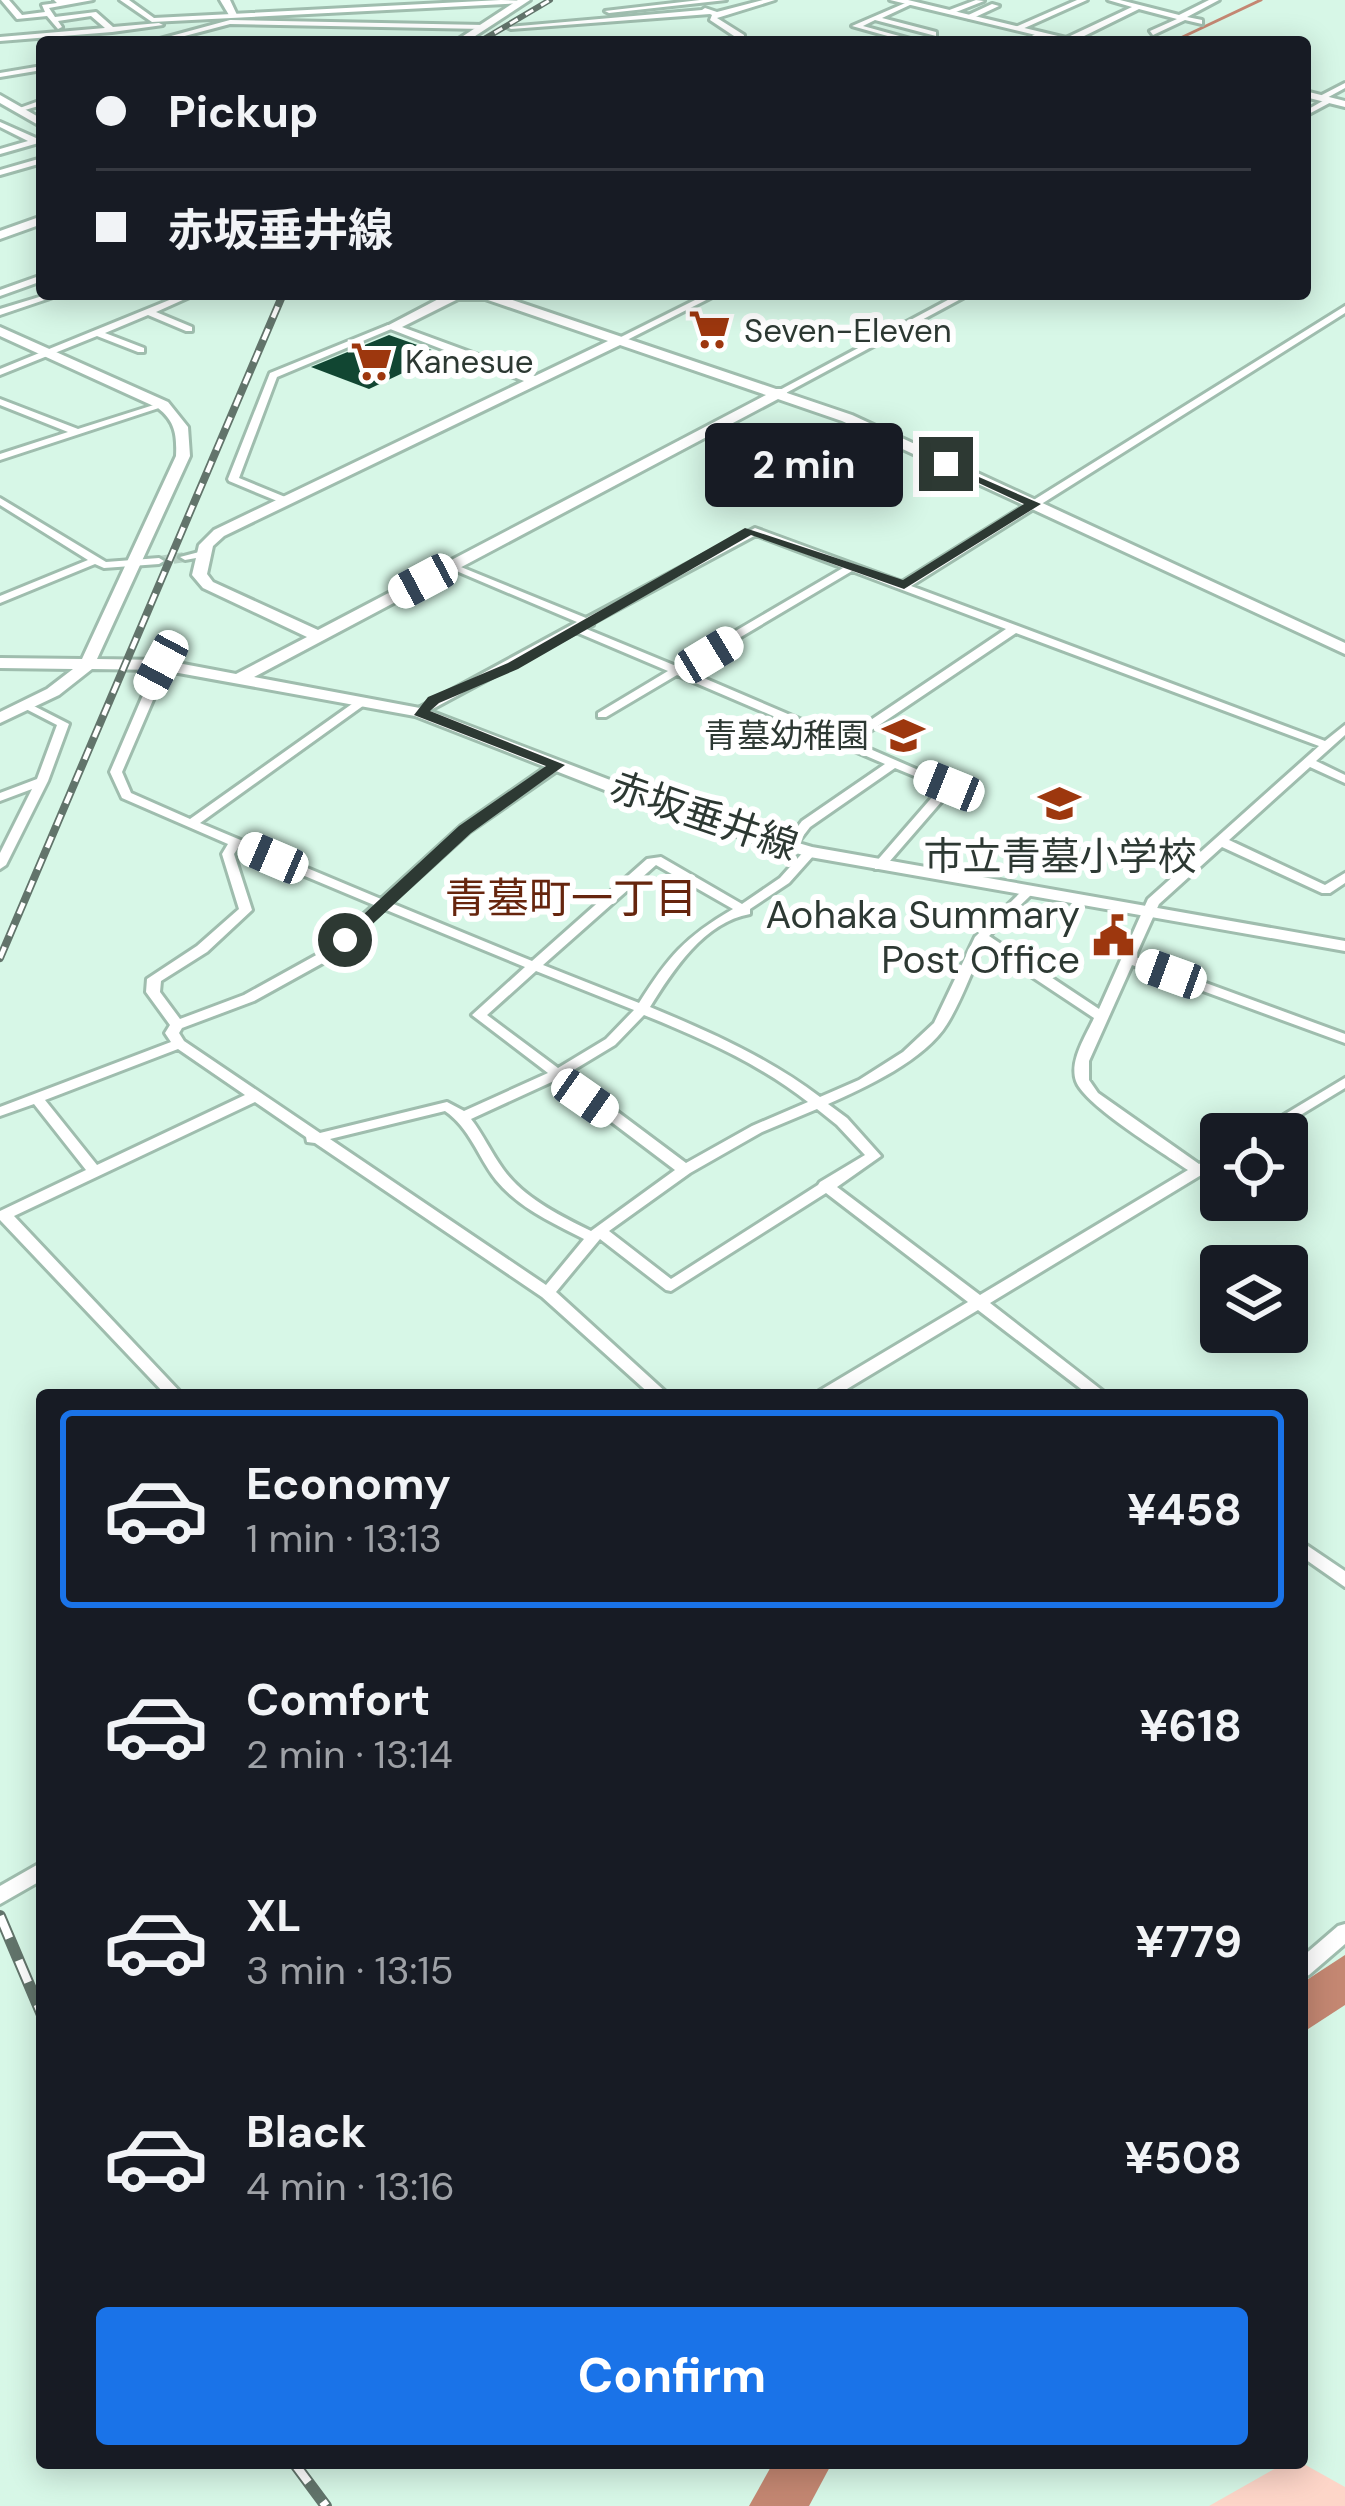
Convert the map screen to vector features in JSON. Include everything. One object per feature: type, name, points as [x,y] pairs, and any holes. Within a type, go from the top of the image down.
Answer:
[{"type":"street","points":[[5,0],[20,17],[136,9],[524,1]]},
{"type":"street","points":[[49,14],[60,2],[89,0]]},
{"type":"street","points":[[125,1],[145,0]]},
{"type":"street","points":[[152,20],[289,0]]},
{"type":"street","points":[[603,18],[596,15],[722,0]]},
{"type":"street","points":[[896,0],[1051,36]]},
{"type":"street","points":[[1017,28],[1083,0]]},
{"type":"street","points":[[1112,0],[1199,22]]},
{"type":"street","points":[[1153,33],[1215,0]]},
{"type":"street","points":[[67,36],[161,26],[125,1]]},
{"type":"street","points":[[468,36],[524,1]]},
{"type":"street","points":[[948,12],[980,1]]},
{"type":"street","points":[[418,26],[436,2]]},
{"type":"street","points":[[454,26],[470,2]]},
{"type":"street","points":[[687,2],[713,13]]},
{"type":"street","points":[[511,26],[713,13],[767,2]]},
{"type":"street","points":[[894,36],[856,26],[910,3]]},
{"type":"street","points":[[1081,36],[1135,4]]},
{"type":"street","points":[[392,26],[406,5]]},
{"type":"street","points":[[32,6],[49,14],[60,36]]},
{"type":"street","points":[[301,6],[302,26]]},
{"type":"street","points":[[357,26],[377,6]]},
{"type":"street","points":[[968,17],[995,6]]},
{"type":"street","points":[[319,26],[342,8]]},
{"type":"street","points":[[167,36],[229,10],[302,26],[483,26]]},
{"type":"street","points":[[713,13],[712,18],[740,36]]},
{"type":"street","points":[[93,14],[112,30]]},
{"type":"street","points":[[875,18],[932,36]]},
{"type":"street","points":[[1098,26],[1121,31]]},
{"type":"street","points":[[1038,36],[1042,34]]},
{"type":"street","points":[[0,39],[36,38]]},
{"type":"street","points":[[0,76],[36,69]]},
{"type":"street","points":[[1311,110],[1345,85]]},
{"type":"street","points":[[1311,95],[1345,104]]},
{"type":"street","points":[[0,98],[36,121]]},
{"type":"street","points":[[17,110],[36,104]]},
{"type":"street","points":[[0,124],[36,139]]},
{"type":"street","points":[[0,152],[36,141]]},
{"type":"street","points":[[0,172],[36,162]]},
{"type":"street","points":[[0,235],[36,222]]},
{"type":"street","points":[[0,293],[36,280]]},
{"type":"street","points":[[0,313],[40,300]]},
{"type":"street","points":[[0,373],[177,300]]},
{"type":"street","points":[[286,501],[233,478],[273,375],[391,327],[443,300]]},
{"type":"street","points":[[502,300],[781,392],[1345,650]]},
{"type":"street","points":[[318,637],[208,585],[199,575],[203,554],[219,533],[702,300]]},
{"type":"street","points":[[238,679],[955,300]]},
{"type":"street","points":[[904,585],[1345,309]]},
{"type":"street","points":[[148,312],[190,328]]},
{"type":"street","points":[[391,327],[533,380]]},
{"type":"street","points":[[0,331],[163,405],[181,421],[183,456],[87,665],[28,706],[0,718]]},
{"type":"street","points":[[97,333],[141,350]]},
{"type":"street","points":[[0,402],[77,433]]},
{"type":"street","points":[[0,458],[163,405]]},
{"type":"street","points":[[0,501],[96,560],[134,565],[159,561]]},
{"type":"street","points":[[419,712],[583,626],[749,530],[1326,746]]},
{"type":"street","points":[[184,557],[203,554]]},
{"type":"street","points":[[0,600],[96,560]]},
{"type":"street","points":[[452,566],[680,672],[949,786],[879,866]]},
{"type":"street","points":[[602,715],[853,566]]},
{"type":"street","points":[[846,742],[1016,628]]},
{"type":"street","name":"赤坂垂井線","points":[[0,663],[161,665],[419,712],[690,817],[809,852],[1345,946]]},
{"type":"street","points":[[161,665],[116,772],[118,787],[191,824],[533,966],[643,1006],[754,1062],[814,1103],[874,1156],[671,1286],[596,1234],[526,1200],[504,1180],[466,1116],[447,1106],[312,1138]]},
{"type":"street","points":[[191,824],[363,701]]},
{"type":"street","points":[[0,865],[42,782],[62,724],[28,706]]},
{"type":"street","points":[[835,1389],[1198,1171],[1113,1114],[1082,1080],[1082,1061],[1149,910],[1165,889],[1345,729]]},
{"type":"street","points":[[1308,762],[1345,778]]},
{"type":"street","points":[[789,846],[806,824],[894,763]]},
{"type":"street","points":[[557,765],[465,830],[325,956],[249,998],[177,1025],[172,1033],[179,1044],[312,1138],[548,1293],[655,1389]]},
{"type":"street","points":[[0,797],[42,782]]},
{"type":"street","points":[[1220,841],[1326,890],[1345,878]]},
{"type":"street","points":[[177,1025],[153,992],[154,979],[202,949],[246,910],[227,854],[236,842]]},
{"type":"street","points":[[466,1116],[552,1074],[626,1028],[667,962],[704,932],[764,901],[809,852]]},
{"type":"street","points":[[685,1170],[479,1015],[651,862],[657,860],[745,911]]},
{"type":"street","points":[[548,1293],[596,1234],[685,1170],[814,1103],[864,1083],[908,1055],[940,1025],[981,938],[1027,893]]},
{"type":"street","points":[[981,938],[1099,1015]]},
{"type":"street","points":[[1129,959],[1345,1039]]},
{"type":"street","points":[[0,1112],[179,1044]]},
{"type":"street","points":[[1294,1113],[1345,1082]]},
{"type":"street","points":[[169,1389],[4,1215],[255,1096]]},
{"type":"street","points":[[37,1099],[94,1172]]},
{"type":"street","points":[[825,1185],[1092,1389]]},
{"type":"street","points":[[1308,1552],[1345,1580]]},
{"type":"street","points":[[0,1896],[36,1874]]},
{"type":"street","points":[[1308,1959],[1345,1932]]},
{"type":"shaded area","points":[[1308,2466],[1345,2487],[1345,2506],[1209,2506],[1274,2469]]},
{"type":"building","name":"Kanesue","points":[[389,335],[443,354],[369,389],[311,367]]},
{"type":"waterway","points":[[1185,36],[1261,0]]},
{"type":"waterway","points":[[1308,2007],[1345,1976]]},
{"type":"waterway","points":[[777,2506],[801,2469]]},
{"type":"tunnel","points":[[159,561],[185,557]]},
{"type":"railway","points":[[489,36],[550,0]]},
{"type":"railway","points":[[0,958],[280,300]]},
{"type":"railway","points":[[0,1916],[36,2001]]},
{"type":"railway","points":[[298,2469],[326,2506]]},
{"type":"place","name":"Seven-Eleven","points":[[710,330]]},
{"type":"place","name":"Kanesue","points":[[371,361]]},
{"type":"place","name":"青墓幼稚園","points":[[903,735]]},
{"type":"place","name":"市立青墓小学校","points":[[1060,804]]},
{"type":"place","name":"Aohaka Summary Post Office","points":[[1114,936]]},
{"type":"district","name":"青墓町一丁目","points":[[571,898]]},
{"type":"route","points":[[345,940],[465,830],[508,795],[557,765],[419,712],[434,700],[513,666],[749,530],[904,585],[1034,504],[946,464]]}]
